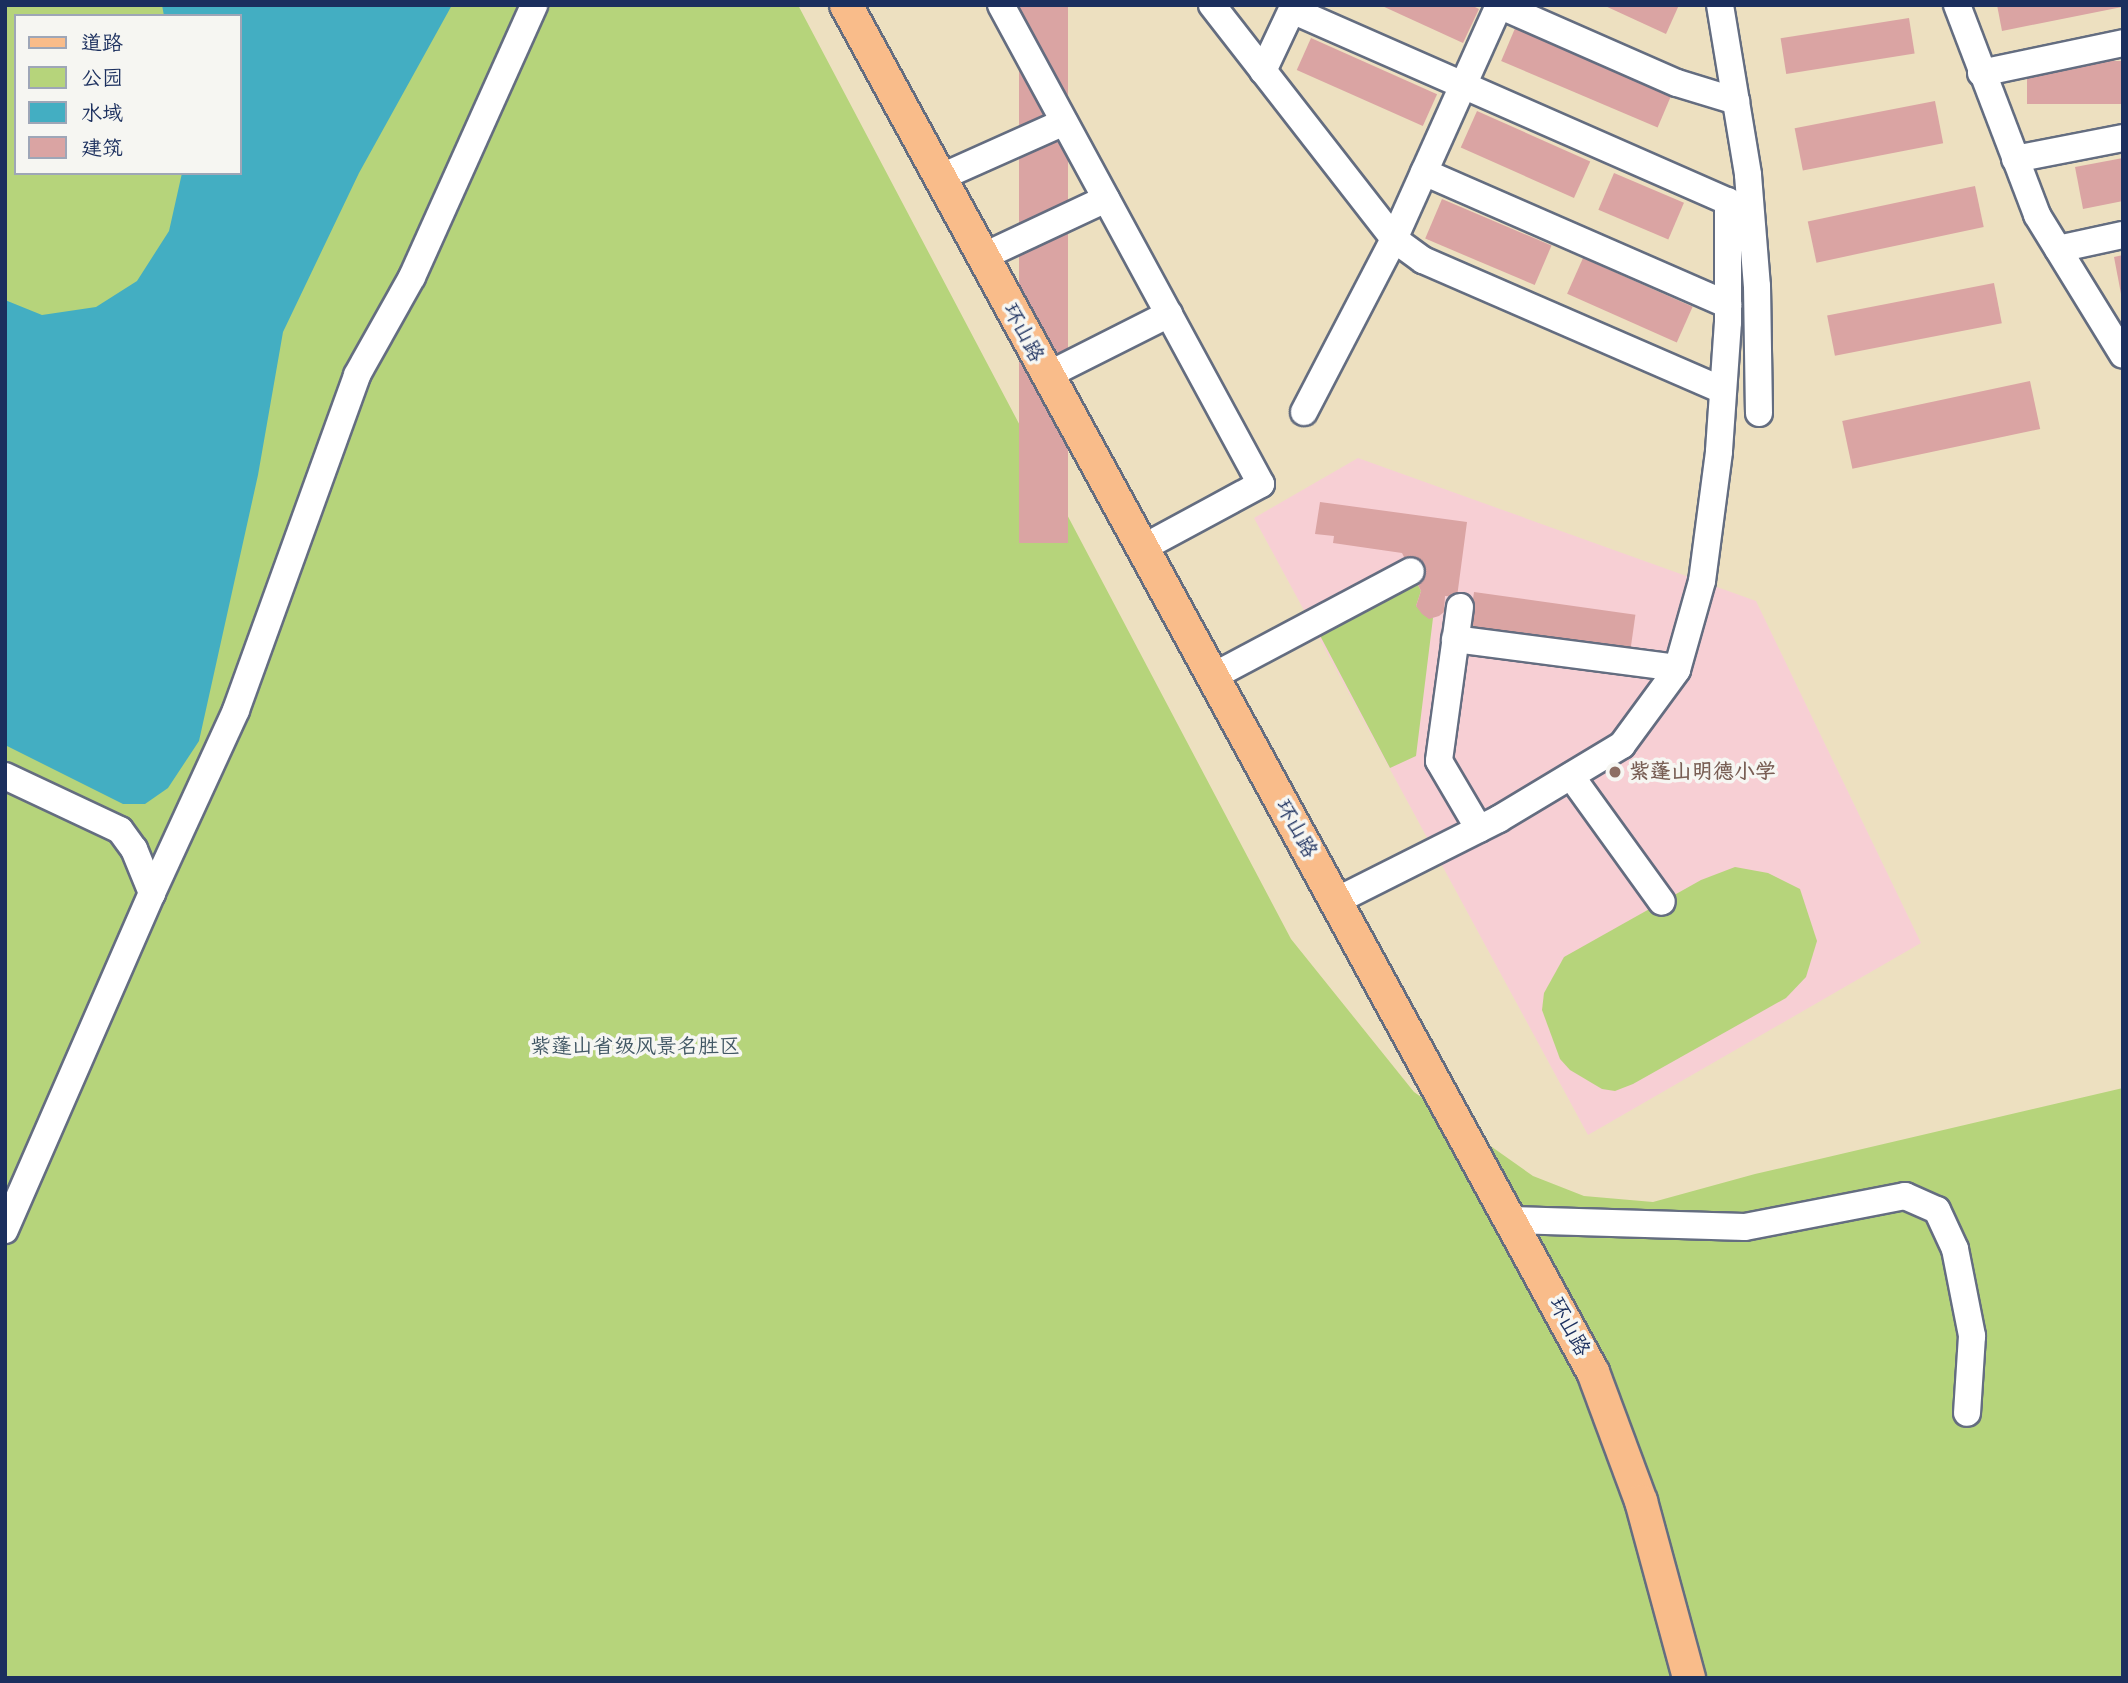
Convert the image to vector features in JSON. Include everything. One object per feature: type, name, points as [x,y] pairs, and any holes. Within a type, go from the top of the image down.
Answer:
[{"type":"main road","name":"环山路","points":[[846,5],[1046,376],[1512,1220],[1593,1372],[1642,1501],[1689,1678]]},
{"type":"street","points":[[5,1230],[152,893],[236,710],[357,375],[412,277],[534,5]]},
{"type":"street","points":[[1001,5],[1261,484],[1141,548]]},
{"type":"street","points":[[1212,5],[1394,239],[1423,260],[1723,390]]},
{"type":"street","points":[[1304,411],[1394,239],[1499,5],[1678,83],[1736,101]]},
{"type":"street","points":[[1720,5],[1748,175],[1757,286],[1759,413]]},
{"type":"street","points":[[1957,5],[2037,215],[2119,340]]},
{"type":"street","points":[[1264,71],[1293,8],[1463,86],[1728,201],[1728,305],[1723,390],[1702,581],[1677,668],[1622,745],[1479,829],[1336,901]]},
{"type":"street","points":[[1981,72],[2123,43]]},
{"type":"street","points":[[939,178],[1064,122]]},
{"type":"street","points":[[2015,159],[2123,138]]},
{"type":"street","points":[[1424,173],[1728,305]]},
{"type":"street","points":[[982,257],[1107,199]]},
{"type":"street","points":[[2058,249],[2123,235]]},
{"type":"street","points":[[1046,376],[1169,314]]},
{"type":"street","points":[[1212,677],[1411,571]]},
{"type":"street","points":[[1460,607],[1439,761],[1479,829]]},
{"type":"street","points":[[1455,639],[1677,668]]},
{"type":"street","points":[[5,776],[120,830],[134,849],[152,893]]},
{"type":"street","points":[[1571,776],[1662,902]]},
{"type":"street","points":[[1512,1220],[1745,1227],[1905,1196],[1937,1210],[1955,1249],[1972,1336],[1967,1413]]},
{"type":"shaded area","name":"紫蓬山明德小学","points":[[1358,458],[1756,601],[1921,943],[1588,1135],[1254,518]]},
{"type":"green space","name":"紫蓬山省级风景名胜区","points":[[5,5],[798,5],[1291,939],[1414,1092],[1533,1176],[1584,1196],[1653,1202],[1755,1174],[2123,1088],[2123,1678],[5,1678]]},
{"type":"green space","points":[[1416,581],[1421,591],[1416,606],[1433,618],[1416,756],[1390,768],[1316,628]]},
{"type":"green space","points":[[1735,867],[1768,873],[1800,889],[1817,941],[1806,977],[1786,998],[1633,1084],[1615,1091],[1602,1089],[1570,1070],[1560,1059],[1542,1010],[1544,993],[1564,957],[1701,880]]},
{"type":"water","points":[[162,5],[452,5],[359,173],[283,332],[258,475],[199,741],[168,788],[145,804],[123,804],[5,745],[5,300],[42,315],[96,307],[137,281],[169,231],[182,175],[242,175],[242,14],[164,14]]},
{"type":"building","points":[[1019,5],[1068,5],[1068,543],[1019,543]]},
{"type":"building","points":[[1380,5],[1471,5],[1479,9],[1463,43]]},
{"type":"building","points":[[1603,5],[1679,5],[1666,34]]},
{"type":"building","points":[[1997,5],[2122,5],[2122,7],[2002,31]]},
{"type":"building","points":[[1909,18],[1915,54],[1786,74],[1781,38]]},
{"type":"building","points":[[1516,26],[1672,92],[1658,127],[1501,61]]},
{"type":"building","points":[[1311,38],[1437,94],[1423,126],[1297,70]]},
{"type":"building","points":[[2027,61],[2123,61],[2123,104],[2027,104]]},
{"type":"building","points":[[1935,101],[1943,143],[1803,170],[1795,128]]},
{"type":"building","points":[[1477,111],[1590,161],[1574,198],[1461,148]]},
{"type":"building","points":[[2123,158],[2123,201],[2083,209],[2075,167]]},
{"type":"building","points":[[1614,173],[1684,203],[1668,240],[1598,210]]},
{"type":"building","points":[[1975,186],[1984,227],[1816,263],[1808,222]]},
{"type":"building","points":[[1442,199],[1552,245],[1535,285],[1425,239]]},
{"type":"building","points":[[2123,255],[2123,294],[2121,294],[2114,257]]},
{"type":"building","points":[[1583,258],[1693,307],[1677,342],[1567,294]]},
{"type":"building","points":[[1994,283],[2002,323],[1835,356],[1827,315]]},
{"type":"building","points":[[2030,381],[2040,429],[1852,469],[1842,421]]},
{"type":"building","points":[[1320,502],[1467,522],[1457,597],[1445,596],[1444,612],[1429,619],[1416,606],[1421,591],[1402,553],[1333,543],[1334,536],[1315,534]]},
{"type":"building","points":[[1474,592],[1635,615],[1630,650],[1469,628]]},
{"type":"place","name":"紫蓬山明德小学","points":[[1615,772]]}]
